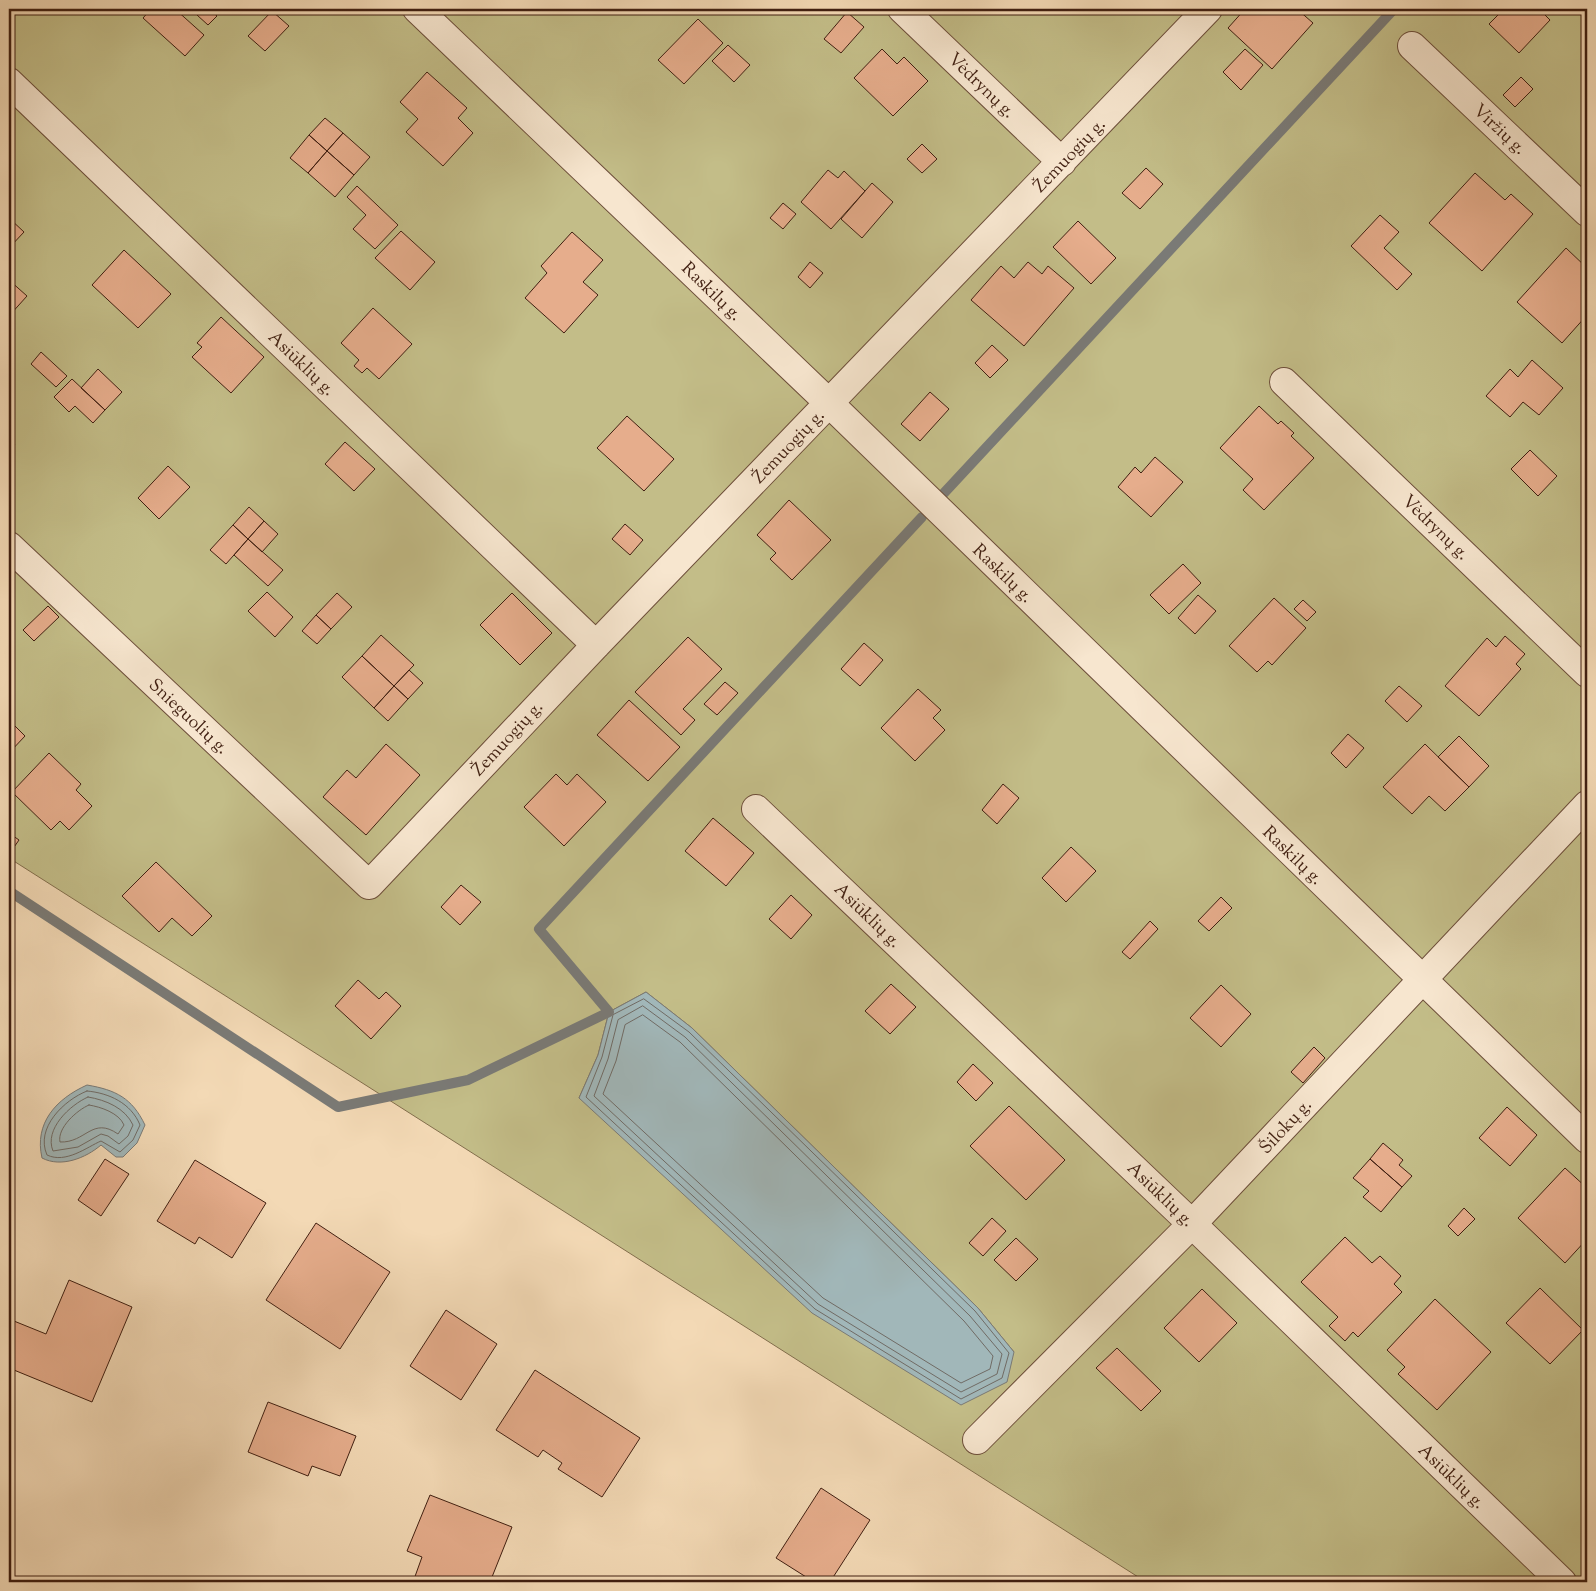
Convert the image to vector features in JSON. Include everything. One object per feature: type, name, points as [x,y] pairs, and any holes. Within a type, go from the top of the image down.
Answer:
[{"type":"street","name":"Raskilų g.","points":[[417,9],[1587,1139]]},
{"type":"street","name":"Vėdrynų g.","points":[[902,9],[1062,162]]},
{"type":"street","name":"Žemuogių g.","points":[[369,885],[596,645],[1208,9]]},
{"type":"street","name":"Viržių g.","points":[[1412,46],[1587,212]]},
{"type":"street","name":"Asiūklių g.","points":[[9,82],[596,645]]},
{"type":"street","name":"Vėdrynų g.","points":[[1284,382],[1587,673]]},
{"type":"street","name":"Snieguolių g.","points":[[9,546],[369,885]]},
{"type":"street","name":"Šilokų g.","points":[[977,1440],[1192,1224],[1587,804]]},
{"type":"street","name":"Asiūklių g.","points":[[756,809],[1192,1224],[1562,1582]]},
{"type":"shaded area","points":[[9,9],[1587,9],[1587,1582],[1146,1582],[9,858]],"holes":[[[646,992],[692,1028],[978,1308],[1014,1352],[579,1098],[598,1055],[609,1012]]]},
{"type":"water","points":[[646,992],[692,1028],[978,1308],[1014,1352],[1007,1382],[961,1405],[812,1313],[579,1098],[598,1055],[609,1012]]},
{"type":"water","points":[[87,1085],[115,1093],[135,1108],[145,1125],[137,1143],[123,1157],[116,1157],[101,1145],[88,1154],[65,1162],[49,1161],[42,1158],[41,1134],[50,1114],[66,1097]]},
{"type":"building","points":[[151,9],[175,9],[204,35],[185,56],[143,18]]},
{"type":"building","points":[[203,9],[209,9],[217,16],[208,25],[197,15]]},
{"type":"building","points":[[1245,9],[1297,9],[1313,23],[1272,69],[1228,28]]},
{"type":"building","points":[[1504,9],[1539,9],[1550,20],[1519,53],[1489,24]]},
{"type":"building","points":[[272,11],[289,26],[265,51],[248,36]]},
{"type":"building","points":[[847,12],[864,27],[841,53],[824,39]]},
{"type":"building","points":[[698,19],[723,43],[684,84],[658,60]]},
{"type":"building","points":[[728,45],[750,65],[734,82],[712,61]]},
{"type":"building","points":[[882,49],[897,64],[904,57],[928,81],[893,116],[854,78]]},
{"type":"building","points":[[1245,49],[1263,65],[1241,90],[1223,72]]},
{"type":"building","points":[[427,72],[467,108],[458,118],[473,133],[443,166],[406,132],[418,119],[400,102]]},
{"type":"building","points":[[1521,77],[1533,89],[1515,107],[1503,95]]},
{"type":"building","points":[[325,118],[343,133],[327,151],[309,135]]},
{"type":"building","points":[[343,133],[370,157],[354,175],[327,151]]},
{"type":"building","points":[[309,135],[327,151],[308,173],[290,158]]},
{"type":"building","points":[[922,144],[937,159],[922,173],[907,159]]},
{"type":"building","points":[[327,151],[354,175],[335,197],[308,173]]},
{"type":"building","points":[[1146,168],[1163,184],[1140,209],[1122,193]]},
{"type":"building","points":[[828,170],[838,178],[844,171],[865,191],[831,229],[801,202]]},
{"type":"building","points":[[1475,173],[1505,200],[1511,194],[1533,214],[1482,271],[1429,223]]},
{"type":"building","points":[[872,183],[893,202],[862,238],[841,219]]},
{"type":"building","points":[[357,186],[398,225],[375,249],[353,229],[366,215],[347,197]]},
{"type":"building","points":[[783,203],[796,214],[783,229],[770,218]]},
{"type":"building","points":[[1380,215],[1399,232],[1384,248],[1412,274],[1397,290],[1351,246]]},
{"type":"building","points":[[9,218],[24,232],[9,248]]},
{"type":"building","points":[[1078,221],[1116,258],[1091,284],[1053,247]]},
{"type":"building","points":[[401,231],[435,262],[410,290],[375,258]]},
{"type":"building","points":[[572,232],[603,260],[583,282],[598,295],[564,333],[525,298],[547,273],[541,266]]},
{"type":"building","points":[[1566,248],[1587,268],[1587,315],[1562,343],[1517,302]]},
{"type":"building","points":[[124,250],[171,294],[138,328],[92,285]]},
{"type":"building","points":[[810,262],[823,273],[810,288],[798,277]]},
{"type":"building","points":[[1028,262],[1042,274],[1048,266],[1074,288],[1024,346],[971,300],[1001,266],[1014,278]]},
{"type":"building","points":[[9,280],[27,296],[9,316]]},
{"type":"building","points":[[373,308],[412,344],[379,379],[367,368],[362,373],[354,366],[359,360],[341,343]]},
{"type":"building","points":[[221,317],[264,357],[231,393],[192,357],[202,347],[197,343]]},
{"type":"building","points":[[992,345],[1008,360],[990,378],[975,363]]},
{"type":"building","points":[[41,352],[67,376],[56,387],[31,364]]},
{"type":"building","points":[[1532,360],[1563,388],[1539,415],[1523,402],[1510,417],[1486,396],[1510,369],[1518,377]]},
{"type":"building","points":[[98,369],[122,392],[105,410],[81,388]]},
{"type":"building","points":[[72,379],[105,410],[93,423],[75,406],[69,412],[54,397]]},
{"type":"building","points":[[930,392],[949,409],[920,441],[901,424]]},
{"type":"building","points":[[1259,406],[1278,424],[1281,421],[1294,433],[1291,436],[1314,458],[1264,510],[1243,490],[1253,479],[1220,448]]},
{"type":"building","points":[[627,416],[674,459],[644,491],[597,448]]},
{"type":"building","points":[[9,438],[15,444],[9,451]]},
{"type":"building","points":[[345,442],[375,469],[354,491],[325,464]]},
{"type":"building","points":[[1530,450],[1557,476],[1538,496],[1511,469]]},
{"type":"building","points":[[1155,457],[1183,482],[1151,517],[1118,487],[1135,467],[1141,473]]},
{"type":"building","points":[[168,466],[190,487],[159,519],[138,498]]},
{"type":"building","points":[[789,500],[831,540],[792,580],[770,559],[776,553],[757,535]]},
{"type":"building","points":[[249,507],[264,521],[248,539],[233,525]]},
{"type":"building","points":[[264,521],[278,534],[262,552],[248,539]]},
{"type":"building","points":[[625,524],[643,540],[630,555],[612,539]]},
{"type":"building","points":[[233,525],[248,539],[226,564],[210,550]]},
{"type":"building","points":[[248,539],[283,570],[268,586],[234,555]]},
{"type":"building","points":[[1183,564],[1201,583],[1169,614],[1150,595]]},
{"type":"building","points":[[267,592],[293,617],[275,637],[248,611]]},
{"type":"building","points":[[337,593],[352,607],[331,629],[316,615]]},
{"type":"building","points":[[512,593],[552,633],[520,665],[480,625]]},
{"type":"building","points":[[1198,595],[1216,611],[1195,634],[1178,618]]},
{"type":"building","points":[[1274,598],[1306,628],[1272,665],[1268,661],[1257,672],[1229,646]]},
{"type":"building","points":[[1303,600],[1316,612],[1307,621],[1294,609]]},
{"type":"building","points":[[48,606],[59,617],[34,641],[23,630]]},
{"type":"building","points":[[316,615],[331,629],[317,644],[302,631]]},
{"type":"building","points":[[381,635],[414,665],[394,686],[362,656]]},
{"type":"building","points":[[1505,636],[1525,654],[1516,664],[1521,669],[1479,716],[1445,686],[1487,638],[1496,647]]},
{"type":"building","points":[[688,637],[722,669],[683,709],[695,720],[681,735],[635,692]]},
{"type":"building","points":[[864,643],[883,660],[860,686],[841,669]]},
{"type":"building","points":[[362,656],[394,686],[374,708],[342,677]]},
{"type":"building","points":[[409,670],[423,683],[408,699],[394,686]]},
{"type":"building","points":[[725,682],[738,693],[717,715],[704,704]]},
{"type":"building","points":[[394,686],[408,699],[388,721],[374,708]]},
{"type":"building","points":[[1399,686],[1422,706],[1407,722],[1385,701]]},
{"type":"building","points":[[918,689],[941,710],[933,718],[945,730],[915,761],[881,728]]},
{"type":"building","points":[[629,700],[680,747],[648,781],[597,735]]},
{"type":"building","points":[[9,720],[25,736],[9,753]]},
{"type":"building","points":[[1348,734],[1364,748],[1346,768],[1331,753]]},
{"type":"building","points":[[1459,736],[1489,766],[1469,787],[1438,757]]},
{"type":"building","points":[[386,744],[420,775],[366,835],[323,797],[347,770],[356,778]]},
{"type":"building","points":[[1425,744],[1469,787],[1445,811],[1429,796],[1412,814],[1383,787]]},
{"type":"building","points":[[49,753],[81,784],[76,790],[92,806],[69,830],[60,821],[51,830],[12,792]]},
{"type":"building","points":[[556,774],[567,785],[577,774],[606,802],[564,846],[524,807]]},
{"type":"building","points":[[1003,784],[1019,798],[997,824],[982,810]]},
{"type":"building","points":[[713,818],[754,853],[726,886],[685,851]]},
{"type":"building","points":[[9,833],[19,840],[12,850],[9,848]]},
{"type":"building","points":[[1071,847],[1096,871],[1066,902],[1042,878]]},
{"type":"building","points":[[156,862],[212,916],[192,936],[172,918],[159,932],[122,896]]},
{"type":"building","points":[[461,885],[481,902],[460,925],[441,907]]},
{"type":"building","points":[[791,895],[812,915],[791,939],[769,919]]},
{"type":"building","points":[[1221,897],[1232,908],[1209,931],[1198,921]]},
{"type":"building","points":[[1150,921],[1158,929],[1130,959],[1122,952]]},
{"type":"building","points":[[358,980],[379,999],[386,992],[401,1006],[371,1039],[335,1006]]},
{"type":"building","points":[[891,984],[916,1007],[890,1034],[865,1011]]},
{"type":"building","points":[[1221,985],[1251,1014],[1221,1047],[1190,1018]]},
{"type":"building","points":[[1314,1047],[1325,1058],[1303,1083],[1291,1072]]},
{"type":"building","points":[[973,1064],[993,1083],[976,1101],[957,1082]]},
{"type":"building","points":[[1009,1106],[1065,1160],[1026,1200],[970,1146]]},
{"type":"building","points":[[1507,1107],[1537,1135],[1510,1166],[1479,1138]]},
{"type":"building","points":[[1383,1143],[1403,1160],[1399,1165],[1412,1176],[1402,1187],[1370,1159]]},
{"type":"building","points":[[105,1159],[129,1174],[101,1216],[78,1200]]},
{"type":"building","points":[[1370,1159],[1402,1187],[1381,1212],[1363,1197],[1369,1191],[1353,1178]]},
{"type":"building","points":[[195,1160],[266,1203],[232,1258],[199,1237],[195,1244],[157,1221]]},
{"type":"building","points":[[1565,1168],[1587,1188],[1587,1239],[1565,1263],[1518,1218]]},
{"type":"building","points":[[1464,1208],[1475,1219],[1458,1236],[1448,1226]]},
{"type":"building","points":[[992,1218],[1006,1231],[983,1256],[969,1243]]},
{"type":"building","points":[[316,1223],[390,1272],[340,1349],[266,1300]]},
{"type":"building","points":[[1345,1237],[1372,1263],[1380,1256],[1401,1276],[1394,1284],[1402,1292],[1358,1337],[1353,1332],[1345,1341],[1329,1326],[1338,1317],[1301,1282]]},
{"type":"building","points":[[1016,1238],[1038,1259],[1016,1281],[994,1260]]},
{"type":"building","points":[[69,1280],[132,1307],[92,1402],[9,1368],[9,1319],[46,1334]]},
{"type":"building","points":[[1540,1288],[1583,1330],[1550,1364],[1506,1323]]},
{"type":"building","points":[[1202,1289],[1237,1323],[1199,1362],[1164,1328]]},
{"type":"building","points":[[1435,1299],[1491,1352],[1437,1410],[1398,1374],[1405,1367],[1387,1350]]},
{"type":"building","points":[[446,1310],[497,1344],[461,1400],[410,1366]]},
{"type":"building","points":[[1117,1348],[1161,1391],[1141,1411],[1096,1368]]},
{"type":"building","points":[[535,1370],[640,1438],[602,1497],[558,1469],[562,1463],[543,1450],[538,1457],[496,1430]]},
{"type":"building","points":[[268,1402],[356,1436],[340,1476],[312,1466],[308,1476],[248,1452]]},
{"type":"building","points":[[821,1488],[870,1520],[830,1582],[814,1582],[776,1558]]},
{"type":"building","points":[[430,1495],[512,1527],[490,1582],[413,1582],[422,1557],[407,1551]]},
{"type":"waterway","points":[[944,493],[1394,9]]},
{"type":"waterway","points":[[9,891],[338,1107],[468,1080],[609,1012],[539,929],[922,517]]}]
